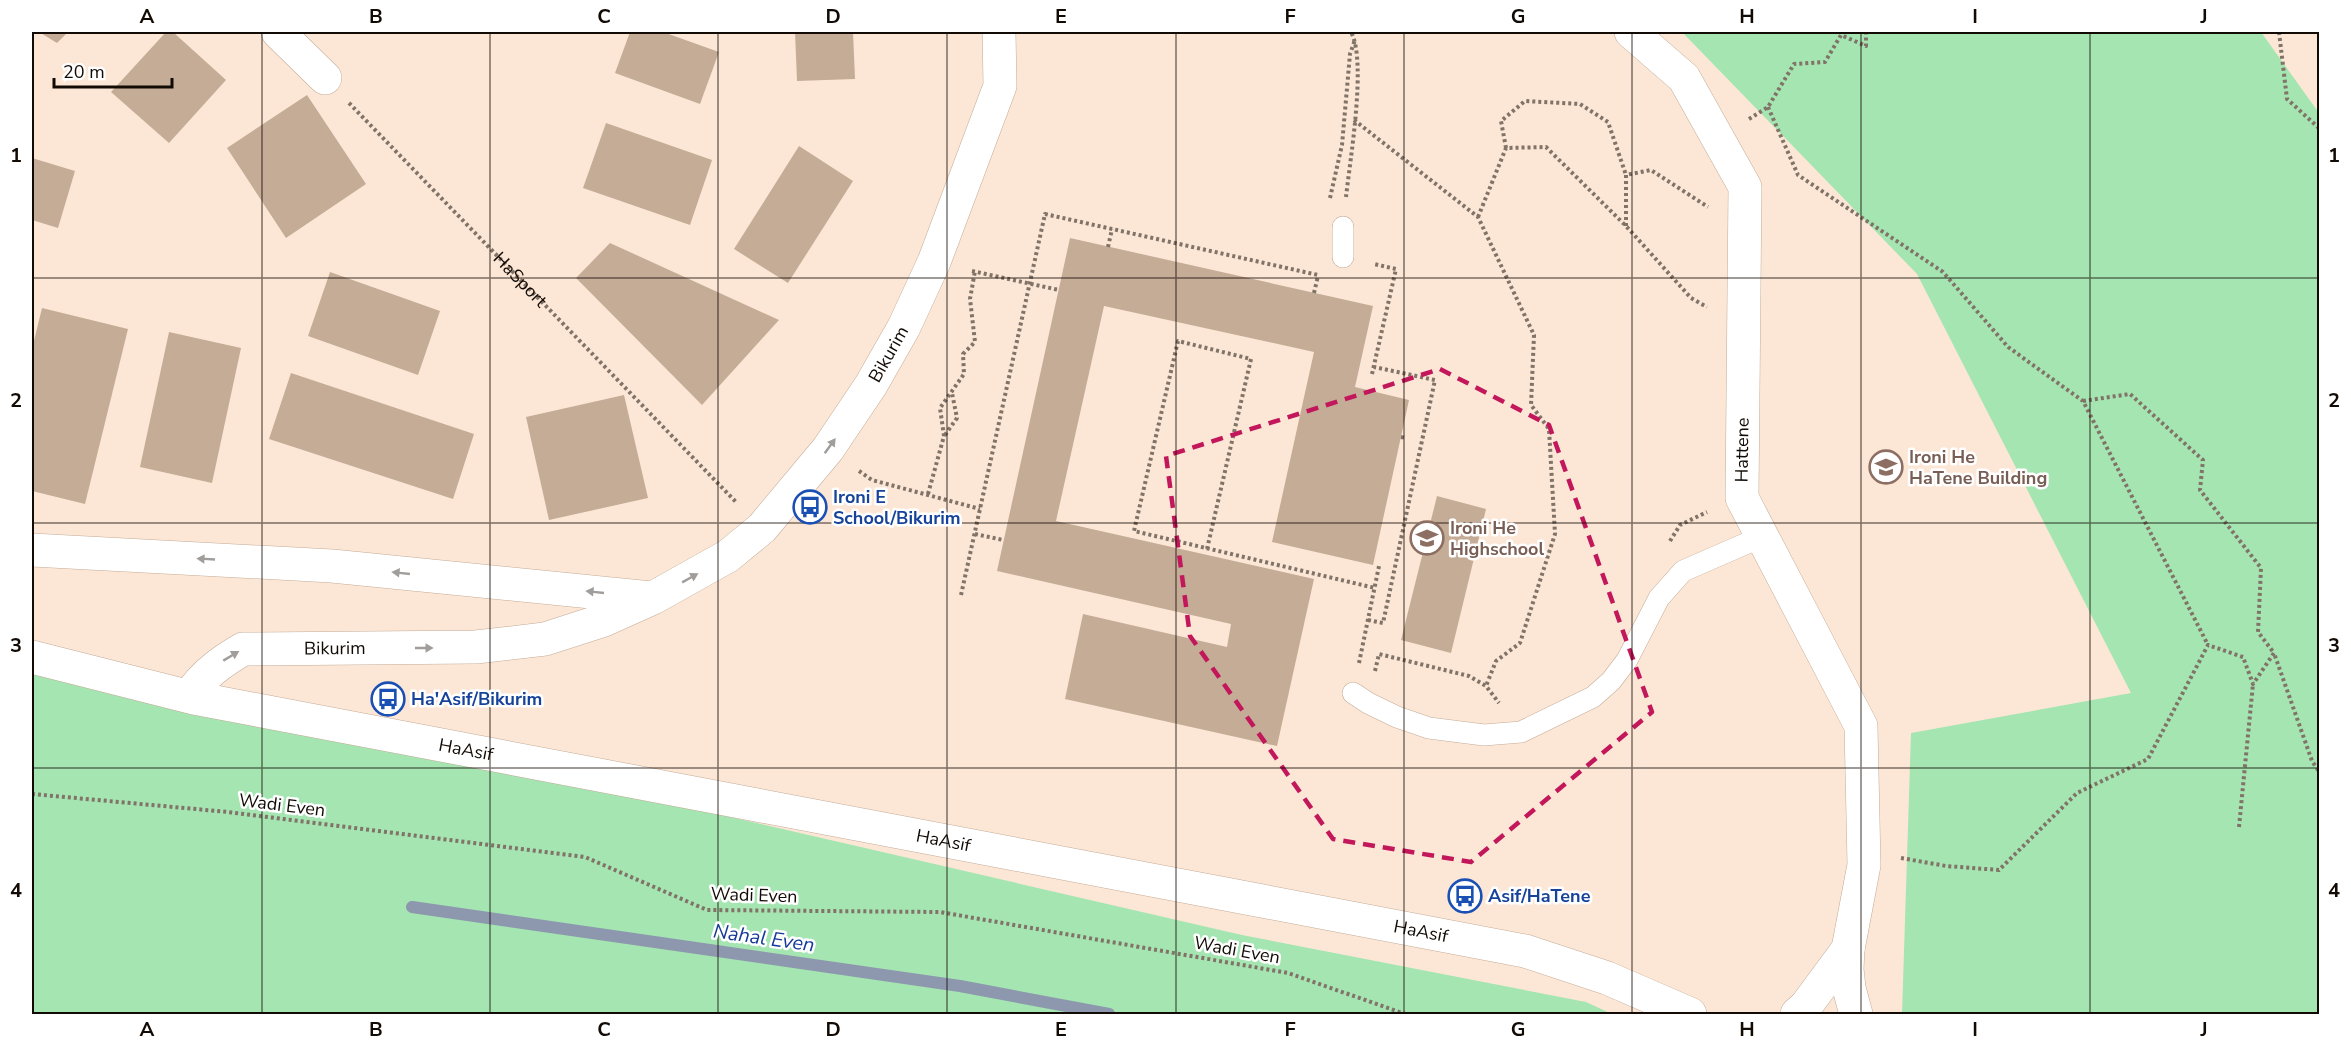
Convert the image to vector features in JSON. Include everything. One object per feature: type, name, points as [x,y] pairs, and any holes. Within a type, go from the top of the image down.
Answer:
[{"type":"street","points":[[278,32],[325,78]]},
{"type":"street","name":"Bikurim","points":[[189,696],[200,681],[217,665],[243,649],[476,647],[545,639],[604,621],[653,598],[728,556],[762,528],[828,449],[871,385],[904,327],[933,262],[1000,86],[999,32]]},
{"type":"street","name":"Hattene","points":[[1631,32],[1684,78],[1745,186],[1742,498],[1861,726],[1864,865],[1848,949],[1849,988],[1855,1012]]},
{"type":"street","points":[[32,550],[332,566],[653,598]]},
{"type":"street","points":[[32,657],[189,696]]},
{"type":"street","name":"HaAsif","points":[[189,696],[1525,951],[1607,978],[1690,1014]]},
{"type":"street","name":"Hattene","points":[[1800,1012],[1848,949]]},
{"type":"street","points":[[1800,1012],[1840,1002],[1855,1012]]},
{"type":"lane","points":[[1343,227],[1343,257]]},
{"type":"lane","points":[[1353,693],[1368,704],[1429,728],[1484,735],[1521,732],[1593,697],[1611,681],[1627,660],[1659,598],[1683,571],[1761,537]]},
{"type":"path","points":[[1343,227],[1358,71],[1355,40],[1351,32]]},
{"type":"path","points":[[1719,140],[1768,107],[1794,64],[1825,62],[1841,35],[1866,46],[1866,32]]},
{"type":"path","points":[[2279,32],[2287,99],[2319,129]]},
{"type":"path","points":[[1328,204],[1342,145],[1350,54],[1355,40]]},
{"type":"path","name":"HaSport","points":[[325,78],[762,528]]},
{"type":"path","points":[[1478,217],[1506,148],[1501,121],[1525,101],[1580,104],[1608,122],[1626,176],[1626,226]]},
{"type":"path","points":[[1768,107],[1798,175],[1943,272],[2008,346],[2083,401],[2208,645],[2243,657],[2253,684],[2239,827]]},
{"type":"path","points":[[1354,120],[1478,217],[1534,336],[1531,405],[1549,429],[1555,534],[1520,643],[1496,661],[1486,686]]},
{"type":"path","points":[[1506,148],[1546,147],[1626,226],[1691,298],[1744,327]]},
{"type":"path","points":[[1626,176],[1651,170],[1707,208],[1745,186]]},
{"type":"path","points":[[961,595],[1045,214],[1318,275]]},
{"type":"path","points":[[1108,247],[1112,229]]},
{"type":"path","points":[[1343,257],[1396,268],[1372,374]]},
{"type":"path","points":[[1314,293],[1320,270]]},
{"type":"path","points":[[944,436],[940,408],[964,374],[963,354],[975,342],[970,299],[977,272],[1059,290]]},
{"type":"path","points":[[1207,549],[1251,359],[1178,341],[1134,531],[1207,549],[1375,588]]},
{"type":"path","points":[[1368,620],[1383,623],[1435,380],[1374,367]]},
{"type":"path","points":[[928,494],[944,436],[957,418],[951,392]]},
{"type":"path","points":[[2083,401],[2130,394],[2203,460],[2200,490],[2261,568],[2258,632],[2274,653],[2312,761],[2319,773]]},
{"type":"path","points":[[872,480],[980,509]]},
{"type":"path","points":[[1680,525],[1689,519]]},
{"type":"path","points":[[975,534],[1003,540]]},
{"type":"path","points":[[1358,664],[1380,566]]},
{"type":"path","points":[[1864,865],[1903,857],[1946,866],[1999,870],[2077,793],[2148,759],[2208,645]]},
{"type":"path","points":[[2253,684],[2274,653]]},
{"type":"path","points":[[1396,658],[1469,676],[1486,686],[1494,695]]},
{"type":"path","name":"Wadi Even","points":[[32,794],[228,812],[585,856],[707,910],[940,912],[1288,973],[1405,1014]]},
{"type":"highlighted area","points":[[1440,369],[1549,425],[1652,712],[1471,862],[1333,839],[1190,636],[1166,456]]},
{"type":"green space","points":[[1682,32],[2261,32],[2319,113],[2319,1014],[1902,1014],[1911,733],[2131,693],[1917,274]]},
{"type":"green space","points":[[32,656],[1242,935],[1586,1002],[1612,1014],[32,1014]]},
{"type":"building","points":[[39,32],[68,32],[57,43]]},
{"type":"building","points":[[166,32],[173,32],[226,80],[169,143],[111,92]]},
{"type":"building","points":[[630,32],[663,32],[719,52],[700,104],[615,73]]},
{"type":"building","points":[[795,32],[853,32],[855,79],[797,81]]},
{"type":"building","points":[[307,95],[366,184],[286,238],[227,148]]},
{"type":"building","points":[[606,123],[712,160],[690,225],[583,188]]},
{"type":"building","points":[[799,146],[853,181],[788,283],[734,249]]},
{"type":"building","points":[[32,158],[75,171],[58,228],[32,220]]},
{"type":"building","points":[[1070,238],[1373,306],[1355,387],[1409,400],[1373,565],[1272,542],[1314,352],[1104,306],[1056,521],[1314,579],[1277,746],[1065,699],[1083,614],[1227,647],[1231,624],[997,571]]},
{"type":"building","points":[[610,243],[779,320],[702,405],[576,278]]},
{"type":"building","points":[[330,272],[440,311],[418,375],[308,336]]},
{"type":"building","points":[[42,308],[128,329],[85,504],[32,491],[32,349]]},
{"type":"building","points":[[169,332],[241,348],[212,483],[140,467]]},
{"type":"building","points":[[291,373],[474,434],[453,499],[269,439]]},
{"type":"building","points":[[624,395],[648,498],[549,520],[526,417]]},
{"type":"building","points":[[1437,496],[1486,509],[1451,653],[1401,640]]},
{"type":"waterway","name":"Nahal Even","points":[[412,907],[960,986],[1109,1014]]},
{"type":"place","name":"Ironi He HaTene Building","points":[[1886,467]]},
{"type":"place","name":"Ironi E School/Bikurim","points":[[810,507]]},
{"type":"place","name":"Ironi He Highschool","points":[[1427,538]]},
{"type":"place","name":"Ha'Asif/Bikurim","points":[[388,699]]},
{"type":"place","name":"Asif/HaTene","points":[[1465,896]]}]
